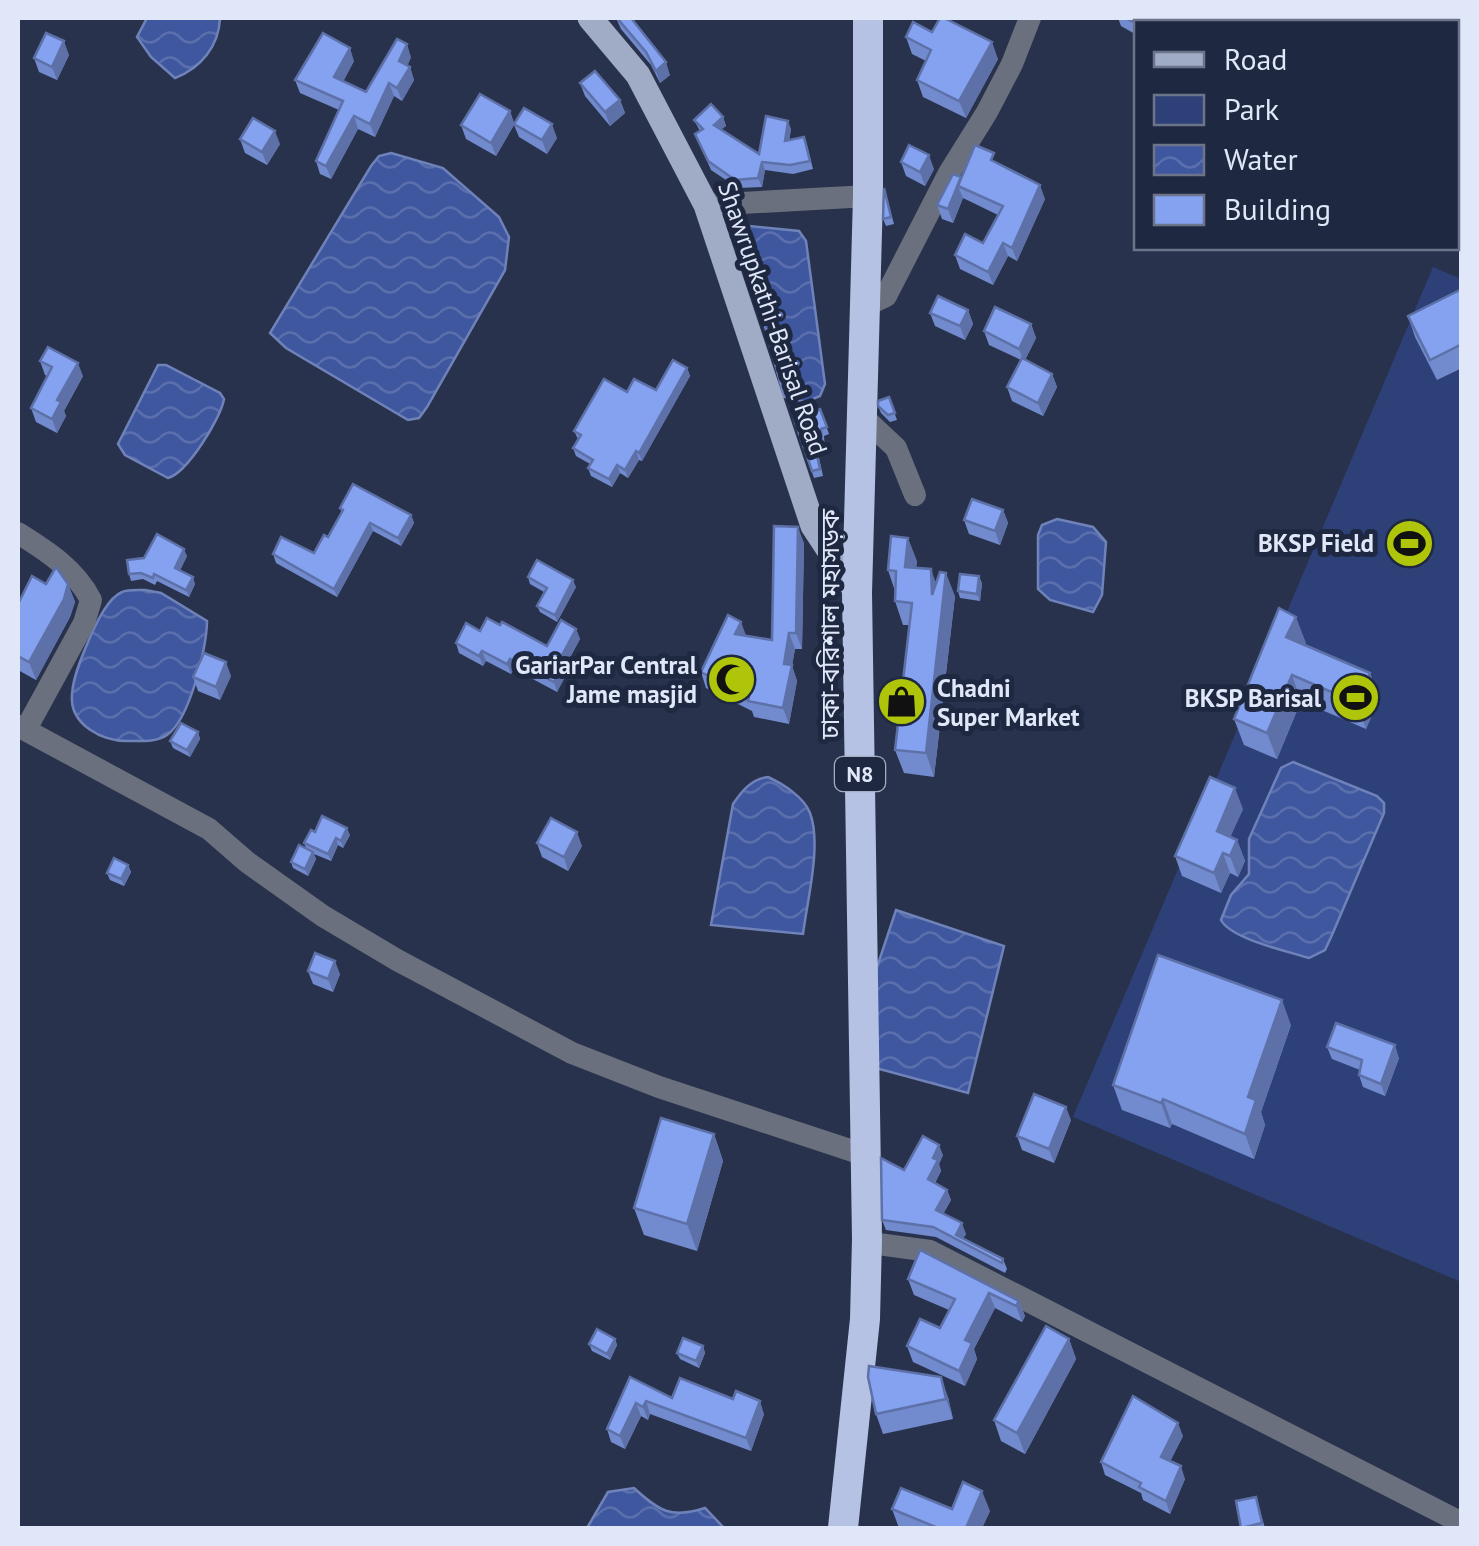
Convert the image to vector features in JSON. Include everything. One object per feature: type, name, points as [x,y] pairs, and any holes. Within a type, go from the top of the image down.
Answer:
[{"type":"highway","name":"ঢাকা-বরিশাল মহাসড়ক","points":[[843,1528],[862,1352],[868,1239],[857,593],[868,196],[868,18]]},
{"type":"main road","name":"Shawrupkathi-Barisal Road","points":[[590,18],[638,75],[706,205],[813,526],[857,593]]},
{"type":"street","points":[[865,306],[886,296],[1012,64],[1030,18]]},
{"type":"street","points":[[706,205],[868,196]]},
{"type":"street","points":[[862,416],[896,448],[914,495]]},
{"type":"street","points":[[18,533],[52,554],[84,586],[91,600],[84,624],[22,728],[209,829],[247,862],[323,916],[397,960],[572,1053],[658,1087],[864,1155]]},
{"type":"street","points":[[868,1239],[878,1244],[930,1251],[1462,1523]]},
{"type":"green space","name":"BKSP Barisal","points":[[1433,267],[1461,279],[1461,1282],[1073,1117]]},
{"type":"water","points":[[147,18],[220,18],[207,55],[175,78],[151,57],[137,37]]},
{"type":"water","points":[[391,153],[443,168],[499,217],[509,237],[505,270],[427,407],[419,418],[408,420],[286,348],[270,333],[371,166],[379,156]]},
{"type":"water","points":[[749,226],[799,231],[806,241],[825,384],[820,396],[806,402],[784,397],[740,233]]},
{"type":"water","points":[[158,365],[166,365],[220,393],[224,399],[202,444],[168,478],[125,455],[118,444]]},
{"type":"water","points":[[1057,519],[1093,527],[1106,542],[1102,595],[1093,612],[1050,600],[1038,589],[1038,535],[1042,525]]},
{"type":"water","points":[[122,592],[161,593],[207,621],[204,648],[190,699],[175,727],[159,739],[120,741],[90,730],[76,715],[74,679],[108,605]]},
{"type":"water","points":[[1293,762],[1377,796],[1384,803],[1384,813],[1325,950],[1309,958],[1247,939],[1221,920],[1231,895],[1249,874],[1249,839],[1281,768]]},
{"type":"water","points":[[768,777],[803,802],[813,826],[814,857],[803,934],[711,925],[733,804],[752,783]]},
{"type":"water","points":[[896,910],[1004,946],[968,1093],[872,1067],[861,1015]]},
{"type":"water","points":[[634,1488],[666,1511],[683,1513],[705,1508],[724,1528],[587,1528],[608,1492]]},
{"type":"building","points":[[617,18],[631,18],[666,62],[656,71],[646,52]]},
{"type":"building","points":[[940,18],[992,42],[959,101],[917,80],[931,50],[906,37],[913,22],[932,32]]},
{"type":"building","points":[[1125,18],[1166,20],[1134,20]]},
{"type":"building","points":[[1174,18],[1205,20],[1172,20]]},
{"type":"building","points":[[46,33],[64,41],[52,67],[34,58]]},
{"type":"building","points":[[323,33],[350,48],[334,77],[366,92],[397,39],[407,44],[399,61],[410,67],[397,88],[389,83],[370,124],[354,116],[326,166],[316,161],[343,101],[295,80]]},
{"type":"building","points":[[595,71],[620,100],[605,112],[580,83]]},
{"type":"building","points":[[480,94],[510,111],[491,143],[461,125]]},
{"type":"building","points":[[711,104],[723,117],[714,125],[759,154],[766,116],[788,121],[785,141],[804,137],[810,161],[790,165],[762,162],[758,178],[735,180],[708,161],[695,134],[703,129],[694,120]]},
{"type":"building","points":[[524,108],[552,124],[542,140],[514,124]]},
{"type":"building","points":[[253,118],[275,131],[262,152],[240,139]]},
{"type":"building","points":[[909,145],[929,155],[920,172],[901,162]]},
{"type":"building","points":[[975,145],[994,153],[991,160],[1040,185],[1012,248],[1003,243],[988,272],[955,255],[965,234],[983,243],[1003,206],[958,186]]},
{"type":"building","points":[[953,174],[961,177],[948,209],[937,205]]},
{"type":"building","points":[[884,188],[891,217],[883,219]]},
{"type":"building","points":[[1462,289],[1462,344],[1430,360],[1408,316]]},
{"type":"building","points":[[938,296],[968,310],[960,326],[930,313]]},
{"type":"building","points":[[995,307],[1031,324],[1019,349],[984,331]]},
{"type":"building","points":[[48,347],[78,363],[57,400],[61,402],[52,419],[31,408],[52,367],[40,361]]},
{"type":"building","points":[[1022,358],[1052,374],[1038,403],[1007,387]]},
{"type":"building","points":[[673,360],[687,368],[639,453],[636,451],[625,470],[617,465],[609,479],[588,468],[593,460],[573,448],[581,435],[574,431],[604,379],[627,392],[634,379],[656,390]]},
{"type":"building","points":[[889,397],[895,413],[888,415],[878,401]]},
{"type":"building","points":[[820,409],[827,427],[821,429],[822,445],[815,446],[820,469],[812,471],[794,419]]},
{"type":"building","points":[[353,484],[411,515],[398,538],[370,523],[334,589],[273,554],[281,537],[314,553],[324,535],[328,537]]},
{"type":"building","points":[[972,499],[1003,510],[995,531],[964,520]]},
{"type":"building","points":[[774,526],[798,527],[796,633],[789,633],[784,664],[792,665],[783,708],[748,701],[749,697],[701,672],[728,615],[741,622],[735,634],[772,640]]},
{"type":"building","points":[[157,534],[184,549],[175,568],[193,577],[186,590],[154,574],[153,578],[129,574],[127,560],[144,558]]},
{"type":"building","points":[[891,536],[908,538],[905,567],[931,569],[932,595],[940,572],[946,573],[926,753],[895,750],[912,603],[895,601],[896,571],[888,570]]},
{"type":"building","points":[[537,560],[573,580],[555,615],[537,606],[547,588],[528,577]]},
{"type":"building","points":[[56,567],[68,584],[64,599],[29,662],[18,656],[18,604],[32,576],[46,584]]},
{"type":"building","points":[[960,574],[979,576],[977,594],[958,591]]},
{"type":"building","points":[[1279,608],[1296,617],[1286,637],[1370,673],[1357,703],[1292,675],[1267,733],[1234,719]]},
{"type":"building","points":[[487,618],[547,646],[561,620],[576,629],[560,659],[565,661],[554,682],[510,659],[507,664],[482,651],[479,656],[456,643],[466,623],[480,631]]},
{"type":"building","points":[[204,653],[226,662],[216,687],[193,677]]},
{"type":"building","points":[[181,723],[198,732],[187,750],[170,741]]},
{"type":"building","points":[[1210,777],[1235,788],[1217,831],[1237,840],[1230,856],[1223,853],[1214,873],[1175,856]]},
{"type":"building","points":[[322,816],[347,828],[328,854],[304,843],[311,830],[315,832]]},
{"type":"building","points":[[551,818],[577,832],[564,857],[537,843]]},
{"type":"building","points":[[299,845],[313,852],[305,869],[291,862]]},
{"type":"building","points":[[114,858],[128,865],[121,879],[107,873]]},
{"type":"building","points":[[315,953],[335,961],[328,979],[308,971]]},
{"type":"building","points":[[1158,955],[1282,1000],[1248,1097],[1256,1100],[1245,1134],[1163,1099],[1161,1103],[1113,1085]]},
{"type":"building","points":[[1336,1023],[1395,1045],[1381,1084],[1359,1075],[1362,1060],[1327,1047]]},
{"type":"building","points":[[1034,1094],[1066,1107],[1049,1149],[1017,1136]]},
{"type":"building","points":[[661,1118],[714,1134],[687,1224],[634,1208]]},
{"type":"building","points":[[923,1136],[939,1145],[933,1158],[938,1160],[928,1179],[947,1190],[936,1210],[962,1223],[956,1235],[1003,1259],[1002,1263],[933,1227],[882,1220],[881,1158],[904,1170]]},
{"type":"building","points":[[920,1250],[1019,1301],[1016,1306],[989,1293],[965,1340],[972,1343],[959,1371],[907,1346],[920,1319],[940,1328],[955,1299],[908,1279]]},
{"type":"building","points":[[1046,1326],[1069,1339],[1017,1433],[994,1420]]},
{"type":"building","points":[[597,1329],[615,1339],[607,1354],[589,1344]]},
{"type":"building","points":[[683,1338],[703,1346],[696,1361],[677,1353]]},
{"type":"building","points":[[869,1366],[941,1377],[946,1399],[876,1414]]},
{"type":"building","points":[[630,1377],[672,1398],[680,1378],[733,1399],[736,1391],[760,1401],[746,1438],[646,1401],[643,1407],[636,1403],[620,1436],[607,1429]]},
{"type":"building","points":[[1133,1396],[1178,1423],[1161,1457],[1181,1466],[1166,1501],[1101,1462]]},
{"type":"building","points":[[963,1482],[982,1491],[966,1528],[938,1528],[892,1509],[901,1488],[952,1509]]},
{"type":"building","points":[[1256,1497],[1262,1523],[1241,1528],[1236,1501]]},
{"type":"place","name":"BKSP Field","points":[[1409,543]]},
{"type":"place","name":"GariarPar Central Jame masjid","points":[[732,679]]},
{"type":"place","name":"BKSP Barisal","points":[[1356,698]]},
{"type":"place","name":"Chadni Super Market","points":[[902,702]]}]
